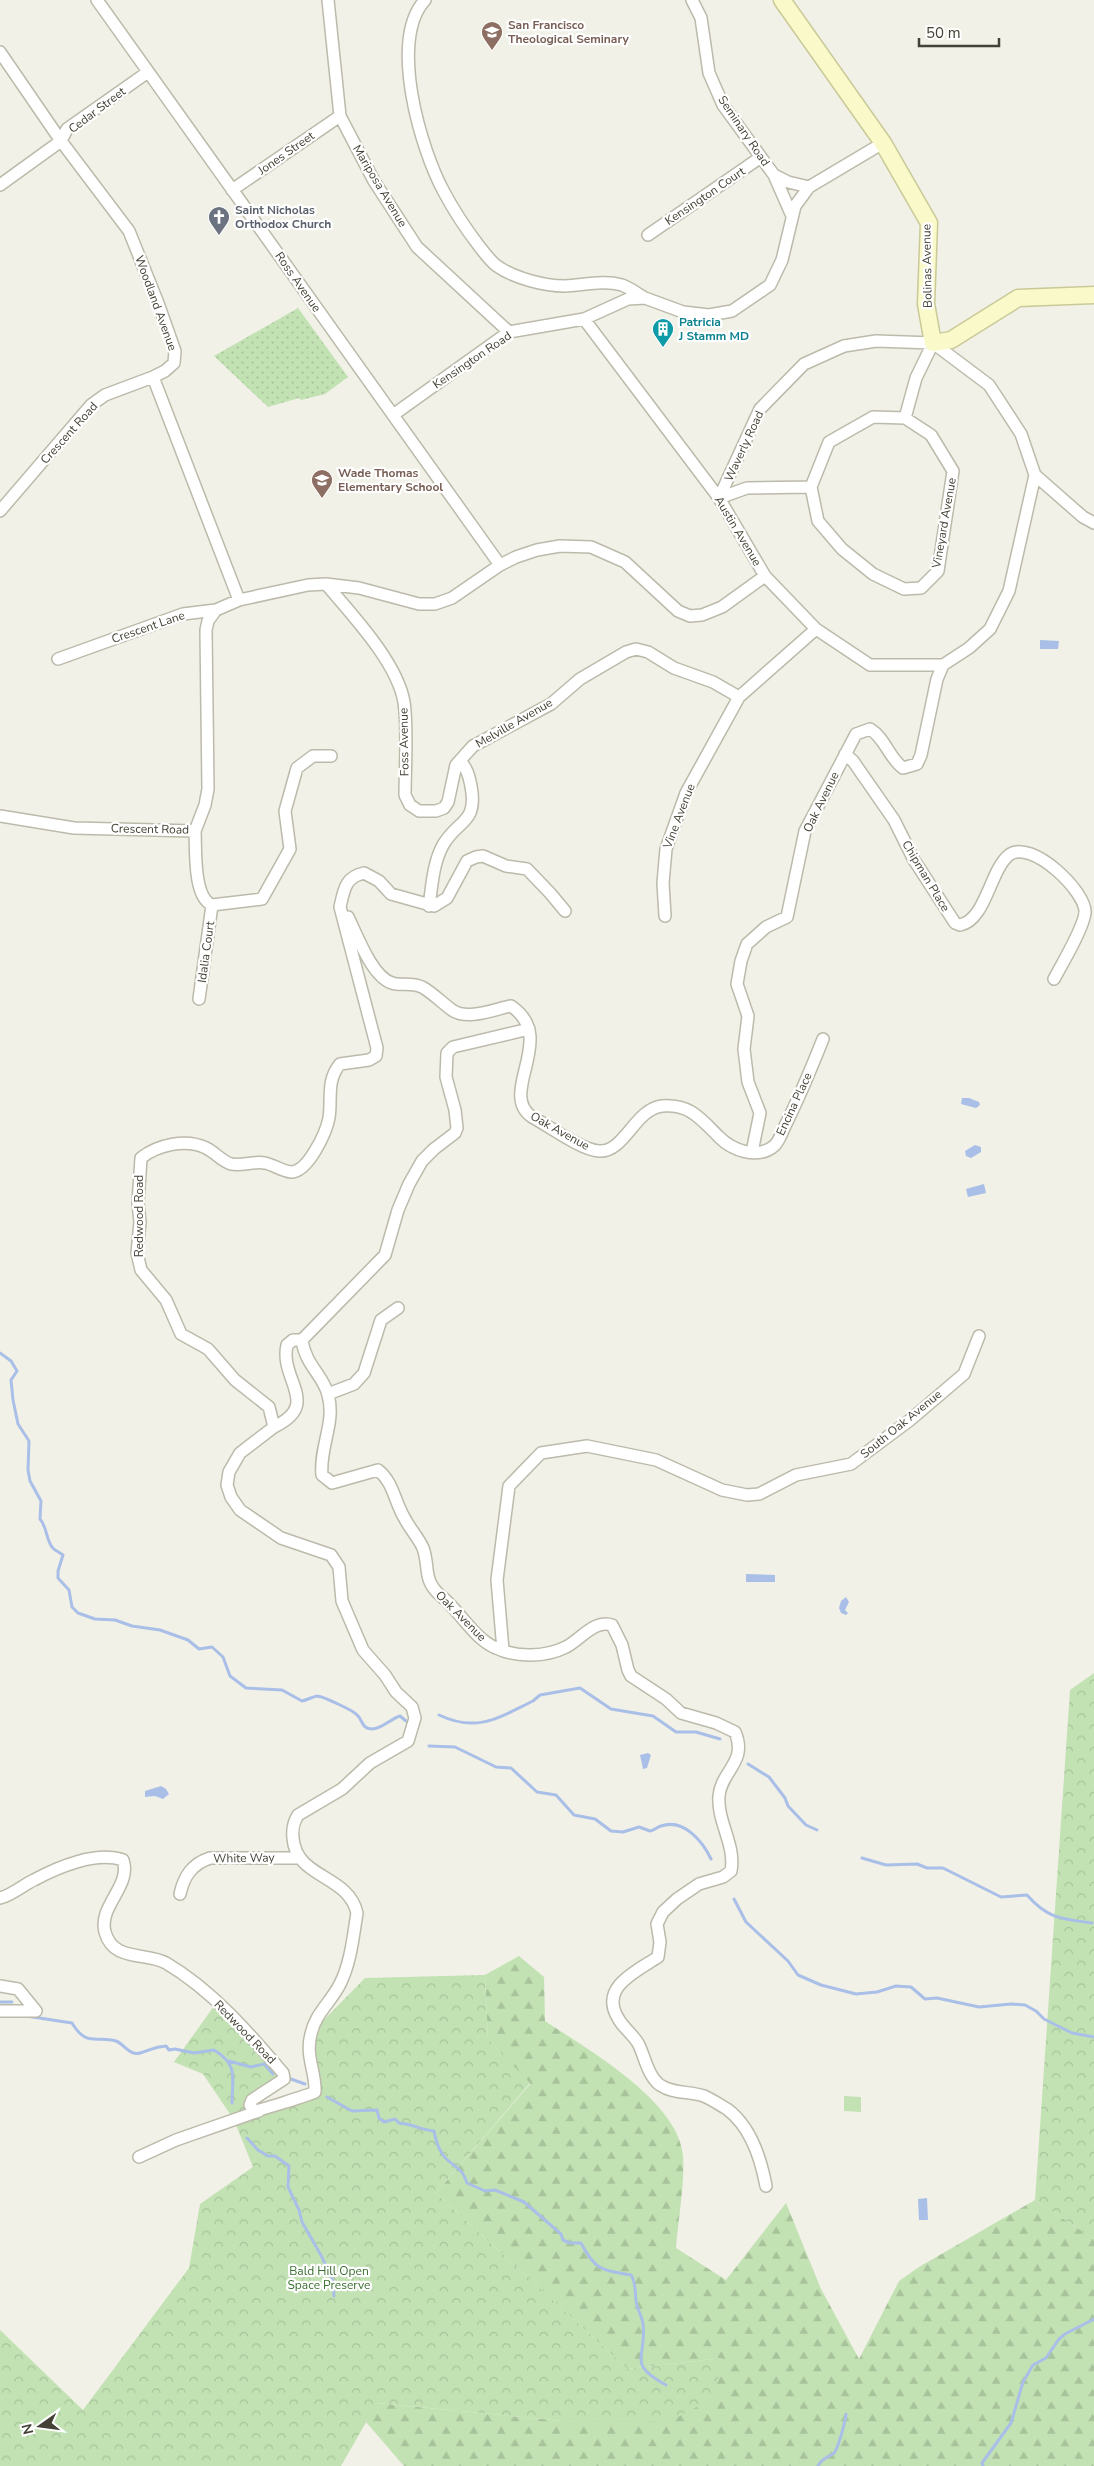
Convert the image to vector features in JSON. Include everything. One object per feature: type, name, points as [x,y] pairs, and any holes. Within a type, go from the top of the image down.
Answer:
[{"type":"street","name":"Ross Avenue","points":[[97,0],[500,565]]},
{"type":"street","name":"Mariposa Avenue","points":[[328,0],[340,116],[374,181],[417,247],[509,332]]},
{"type":"street","points":[[425,0],[420,6],[412,28],[408,52],[412,98],[423,141],[443,191],[469,233],[496,266],[528,279],[563,286],[604,283],[624,286],[645,298]]},
{"type":"street","name":"Seminary Road","points":[[692,0],[701,18],[709,73],[716,90],[723,105],[774,175],[792,216]]},
{"type":"street","name":"Bolinas Avenue","points":[[782,0],[883,143],[929,223],[926,304],[933,343]]},
{"type":"street","name":"Woodland Avenue","points":[[0,52],[61,141],[128,231],[158,303],[175,351],[174,363],[165,371],[153,377]]},
{"type":"street","name":"Cedar Street","points":[[0,185],[61,141],[67,129],[148,72]]},
{"type":"street","name":"Jones Street","points":[[232,190],[340,116]]},
{"type":"street","name":"Kensington Road","points":[[393,416],[509,332],[584,319],[613,304],[628,299],[645,298],[683,312],[709,315],[732,311],[770,285],[782,260],[792,216],[799,199],[809,187],[883,143]]},
{"type":"street","name":"Kensington Court","points":[[648,234],[761,158]]},
{"type":"street","name":"Seminary Road","points":[[774,175],[788,182],[809,187]]},
{"type":"street","points":[[604,283],[613,304]]},
{"type":"street","points":[[933,343],[951,340],[1018,298],[1094,294]]},
{"type":"street","name":"Austin Avenue","points":[[584,319],[719,498],[765,576],[816,629],[870,665],[942,665]]},
{"type":"street","name":"Waverly Road","points":[[719,498],[760,409],[804,364],[844,346],[876,341],[933,343]]},
{"type":"street","points":[[719,498],[747,488],[811,487],[829,442],[873,417],[905,418],[916,378],[933,343]]},
{"type":"street","points":[[933,343],[989,384],[1021,434],[1034,475],[1017,564],[1009,591],[1000,611],[990,629],[970,648],[942,665]]},
{"type":"street","points":[[153,377],[239,600]]},
{"type":"street","name":"Crescent Road","points":[[0,511],[91,406],[105,395],[153,377]]},
{"type":"street","name":"Vineyard Avenue","points":[[811,487],[818,521],[842,549],[873,574],[904,589],[921,588],[938,571],[953,471],[931,435],[905,418]]},
{"type":"street","points":[[1034,475],[1083,517],[1094,523]]},
{"type":"street","name":"Crescent Lane","points":[[58,659],[183,614],[216,610],[239,600],[308,585],[326,584],[359,588],[419,604],[435,604],[452,598],[500,565],[537,550],[560,546],[591,547],[625,562],[678,611],[690,616],[702,615],[722,607],[765,576]]},
{"type":"street","name":"Foss Avenue","points":[[326,584],[380,653],[396,681],[404,702],[405,795],[410,805],[420,811],[436,811],[444,808],[448,802],[454,770],[460,761]]},
{"type":"street","name":"Crescent Road","points":[[0,816],[74,828],[195,831],[208,789],[206,630],[208,621],[216,610]]},
{"type":"street","points":[[739,698],[816,629]]},
{"type":"street","name":"Melville Avenue","points":[[460,761],[473,746],[551,704],[580,679],[626,652],[636,649],[648,652],[674,668],[713,682],[739,698]]},
{"type":"street","name":"Oak Avenue","points":[[529,1030],[532,1044],[521,1090],[520,1104],[524,1112],[588,1148],[601,1152],[616,1147],[637,1121],[657,1107],[678,1105],[700,1117],[732,1148],[752,1152],[760,1113],[748,1082],[744,1049],[748,1016],[737,984],[740,961],[747,944],[766,927],[787,917],[806,831],[856,734],[870,729],[876,733],[896,763],[903,768],[917,764],[921,755],[937,679],[942,665]]},
{"type":"street","name":"Vine Avenue","points":[[665,916],[662,883],[666,849],[686,792],[739,698]]},
{"type":"street","name":"Chipman Place","points":[[845,754],[853,761],[894,820],[914,860],[955,923],[960,925],[970,920],[1002,864],[1009,855],[1018,851],[1036,854],[1080,895],[1085,913],[1054,979]]},
{"type":"street","points":[[195,831],[200,894],[203,899],[212,905],[262,899],[290,849],[286,811],[297,768],[313,756],[331,756]]},
{"type":"street","points":[[429,906],[436,860],[444,843],[473,809],[474,800],[470,781],[465,766],[460,761]]},
{"type":"street","points":[[139,2157],[176,2140],[282,2101],[315,2092],[309,2056],[311,2033],[318,2015],[339,1986],[346,1972],[355,1921],[354,1903],[343,1890],[298,1858],[293,1836],[293,1822],[298,1815],[330,1797],[370,1763],[408,1741],[415,1718],[412,1707],[396,1692],[385,1674],[363,1650],[342,1601],[338,1567],[331,1555],[281,1538],[240,1510],[230,1497],[227,1485],[229,1472],[240,1453],[296,1412],[298,1399],[284,1356],[286,1345],[293,1340],[302,1340],[385,1255],[398,1210],[409,1184],[422,1161],[454,1133],[457,1128],[455,1110],[446,1077],[447,1052],[453,1047],[529,1030],[520,1012],[511,1006],[464,1015],[454,1012],[421,987],[405,982],[392,983],[381,976],[371,963],[348,917],[340,907],[346,884],[354,875],[364,873],[379,881],[391,894],[429,906],[441,903],[447,898],[467,861],[483,856],[506,866],[527,869],[564,911]]},
{"type":"street","name":"Idalia Court","points":[[199,999],[212,905]]},
{"type":"street","name":"Redwood Road","points":[[274,1427],[269,1407],[235,1380],[208,1349],[180,1334],[166,1300],[141,1270],[137,1253],[140,1222],[138,1203],[139,1171],[141,1158],[150,1151],[187,1142],[207,1148],[231,1164],[267,1164],[289,1172],[298,1171],[308,1162],[324,1134],[329,1118],[330,1087],[333,1072],[340,1064],[369,1060],[376,1056],[378,1048],[340,907]]},
{"type":"street","name":"Encina Place","points":[[752,1152],[762,1152],[775,1146],[801,1093],[823,1039]]},
{"type":"street","points":[[328,1394],[354,1384],[364,1373],[381,1320],[398,1308]]},
{"type":"street","name":"South Oak Avenue","points":[[503,1650],[497,1580],[509,1486],[541,1453],[587,1446],[656,1460],[722,1490],[747,1495],[759,1494],[796,1475],[851,1464],[910,1420],[964,1374],[979,1336]]},
{"type":"street","name":"Oak Avenue","points":[[302,1340],[303,1350],[328,1394],[330,1417],[321,1465],[322,1475],[332,1484],[378,1470],[382,1473],[394,1490],[405,1520],[420,1540],[424,1551],[426,1572],[432,1588],[451,1604],[476,1633],[494,1648],[538,1655],[554,1652],[568,1646],[602,1624],[612,1625],[622,1645],[631,1676],[666,1699],[682,1713],[716,1723],[735,1732],[740,1753],[719,1794],[719,1804],[731,1847],[733,1862],[731,1872],[723,1877],[698,1884],[677,1898],[663,1912],[657,1924],[660,1942],[658,1958],[620,1981],[612,1998],[617,2017],[638,2043],[650,2073],[658,2084],[669,2090],[703,2096],[728,2110],[748,2135],[760,2155],[766,2186]]},
{"type":"street","name":"Redwood Road","points":[[0,1898],[35,1879],[97,1857],[123,1860],[125,1867],[123,1880],[110,1903],[104,1923],[106,1933],[119,1950],[141,1958],[164,1962],[185,1975],[217,2002],[266,2053],[283,2073],[284,2079],[252,2100],[251,2109],[259,2111]]},
{"type":"street","name":"White Way","points":[[180,1894],[182,1883],[190,1870],[200,1862],[210,1858],[298,1858]]},
{"type":"street","points":[[0,1986],[18,1989],[36,2011],[0,2011]]},
{"type":"green space","points":[[298,308],[348,377],[325,394],[301,400],[299,398],[268,407],[214,356]]},
{"type":"green space","points":[[1094,1673],[1094,2239],[1035,2200],[1070,1690]]},
{"type":"green space","points":[[519,1956],[544,1977],[545,2021],[584,2046],[649,2096],[666,2116],[678,2136],[683,2156],[683,2166],[676,2248],[726,2280],[786,2203],[821,2289],[859,2359],[899,2281],[919,2267],[1035,2200],[1094,2239],[1094,2466],[404,2466],[366,2422],[376,2403],[574,2422],[722,2358],[628,2369],[436,2193],[530,2084],[488,2039],[485,1975]]},
{"type":"green space","name":"Bald Hill Open Space Preserve","points":[[485,1975],[488,2039],[530,2083],[436,2193],[628,2369],[722,2358],[714,2398],[670,2421],[574,2422],[377,2403],[341,2466],[0,2466],[0,2330],[83,2410],[189,2268],[200,2204],[253,2167],[234,2120],[203,2074],[174,2062],[217,2002],[283,2073],[252,2100],[251,2109],[313,2093],[311,2033],[365,1978]]},
{"type":"green space","points":[[844,2096],[861,2097],[861,2112],[844,2111]]},
{"type":"water","points":[[1040,640],[1059,641],[1058,649],[1040,649]]},
{"type":"water","points":[[962,1098],[969,1098],[979,1102],[980,1105],[976,1108],[961,1104]]},
{"type":"water","points":[[975,1145],[981,1147],[981,1152],[971,1158],[966,1156],[965,1151]]},
{"type":"water","points":[[984,1184],[986,1193],[968,1197],[966,1189]]},
{"type":"water","points":[[746,1574],[775,1575],[775,1582],[746,1582]]},
{"type":"water","points":[[846,1597],[849,1602],[845,1610],[848,1613],[846,1615],[841,1613],[839,1608],[841,1601]]},
{"type":"water","points":[[648,1753],[651,1755],[647,1768],[643,1769],[640,1755]]},
{"type":"water","points":[[161,1786],[169,1794],[163,1799],[155,1796],[145,1797],[145,1791]]},
{"type":"water","points":[[927,2198],[928,2220],[919,2220],[918,2199]]},
{"type":"waterway","points":[[0,1353],[11,1361],[17,1371],[11,1380],[13,1400],[18,1424],[29,1441],[28,1470],[30,1481],[41,1501],[40,1519],[50,1544],[63,1555],[58,1578],[69,1590],[72,1607],[78,1613],[95,1619],[115,1620],[132,1626],[160,1630],[188,1640],[199,1649],[212,1647],[223,1657],[230,1676],[246,1688],[282,1690],[302,1701],[317,1696],[320,1697],[353,1712],[368,1729],[376,1729],[400,1716],[406,1721]]},
{"type":"waterway","points":[[439,1715],[465,1723],[487,1721],[498,1718],[533,1701],[540,1695],[580,1688],[611,1709],[653,1716],[676,1732],[696,1732],[720,1739]]},
{"type":"waterway","points":[[429,1746],[455,1747],[496,1767],[511,1768],[537,1792],[556,1795],[574,1815],[595,1819],[611,1831],[623,1832],[639,1827],[650,1831],[669,1824],[685,1828],[698,1839],[711,1859]]},
{"type":"waterway","points":[[748,1764],[769,1777],[785,1798],[788,1806],[806,1825],[817,1830]]},
{"type":"waterway","points":[[862,1858],[886,1865],[917,1864],[927,1868],[943,1868],[1001,1897],[1027,1895],[1049,1913],[1064,1919],[1092,1923]]},
{"type":"waterway","points":[[734,1899],[746,1922],[788,1961],[798,1975],[821,1985],[856,1994],[877,1992],[896,1986],[911,1987],[925,1999],[937,1998],[979,2007],[1011,2004],[1025,2005],[1036,2011],[1044,2019],[1072,2033],[1094,2037]]},
{"type":"waterway","points":[[0,2002],[12,2002]]},
{"type":"waterway","points":[[26,2016],[72,2023],[82,2036],[92,2039],[116,2041],[133,2053],[166,2046],[169,2050],[175,2049],[194,2053],[214,2050],[231,2067],[233,2079],[232,2103]]},
{"type":"waterway","points":[[229,2061],[251,2067],[264,2064],[273,2074]]},
{"type":"waterway","points":[[288,2078],[305,2084]]},
{"type":"waterway","points":[[327,2097],[352,2111],[377,2110],[379,2118],[384,2122],[395,2119],[399,2123],[434,2131],[441,2152],[462,2173],[467,2183],[485,2191],[495,2190],[524,2202],[561,2234],[563,2240],[570,2243],[581,2243],[595,2264],[612,2272],[631,2275],[635,2284],[637,2304],[643,2324],[642,2365],[646,2371],[666,2385]]},
{"type":"waterway","points":[[247,2138],[258,2150],[268,2156],[275,2156],[289,2166],[288,2187],[299,2210],[302,2222],[333,2281],[334,2296]]},
{"type":"waterway","points":[[983,2466],[982,2463],[1011,2423],[1023,2382],[1033,2365],[1046,2358],[1059,2339],[1065,2334],[1094,2319]]},
{"type":"waterway","points":[[818,2466],[836,2450],[846,2414]]},
{"type":"place","name":"San Francisco Theological Seminary","points":[[492,51]]},
{"type":"place","name":"Saint Nicholas Orthodox Church","points":[[219,236]]},
{"type":"place","name":"Patricia J Stamm MD","points":[[663,348]]},
{"type":"place","name":"Wade Thomas Elementary School","points":[[322,499]]}]
